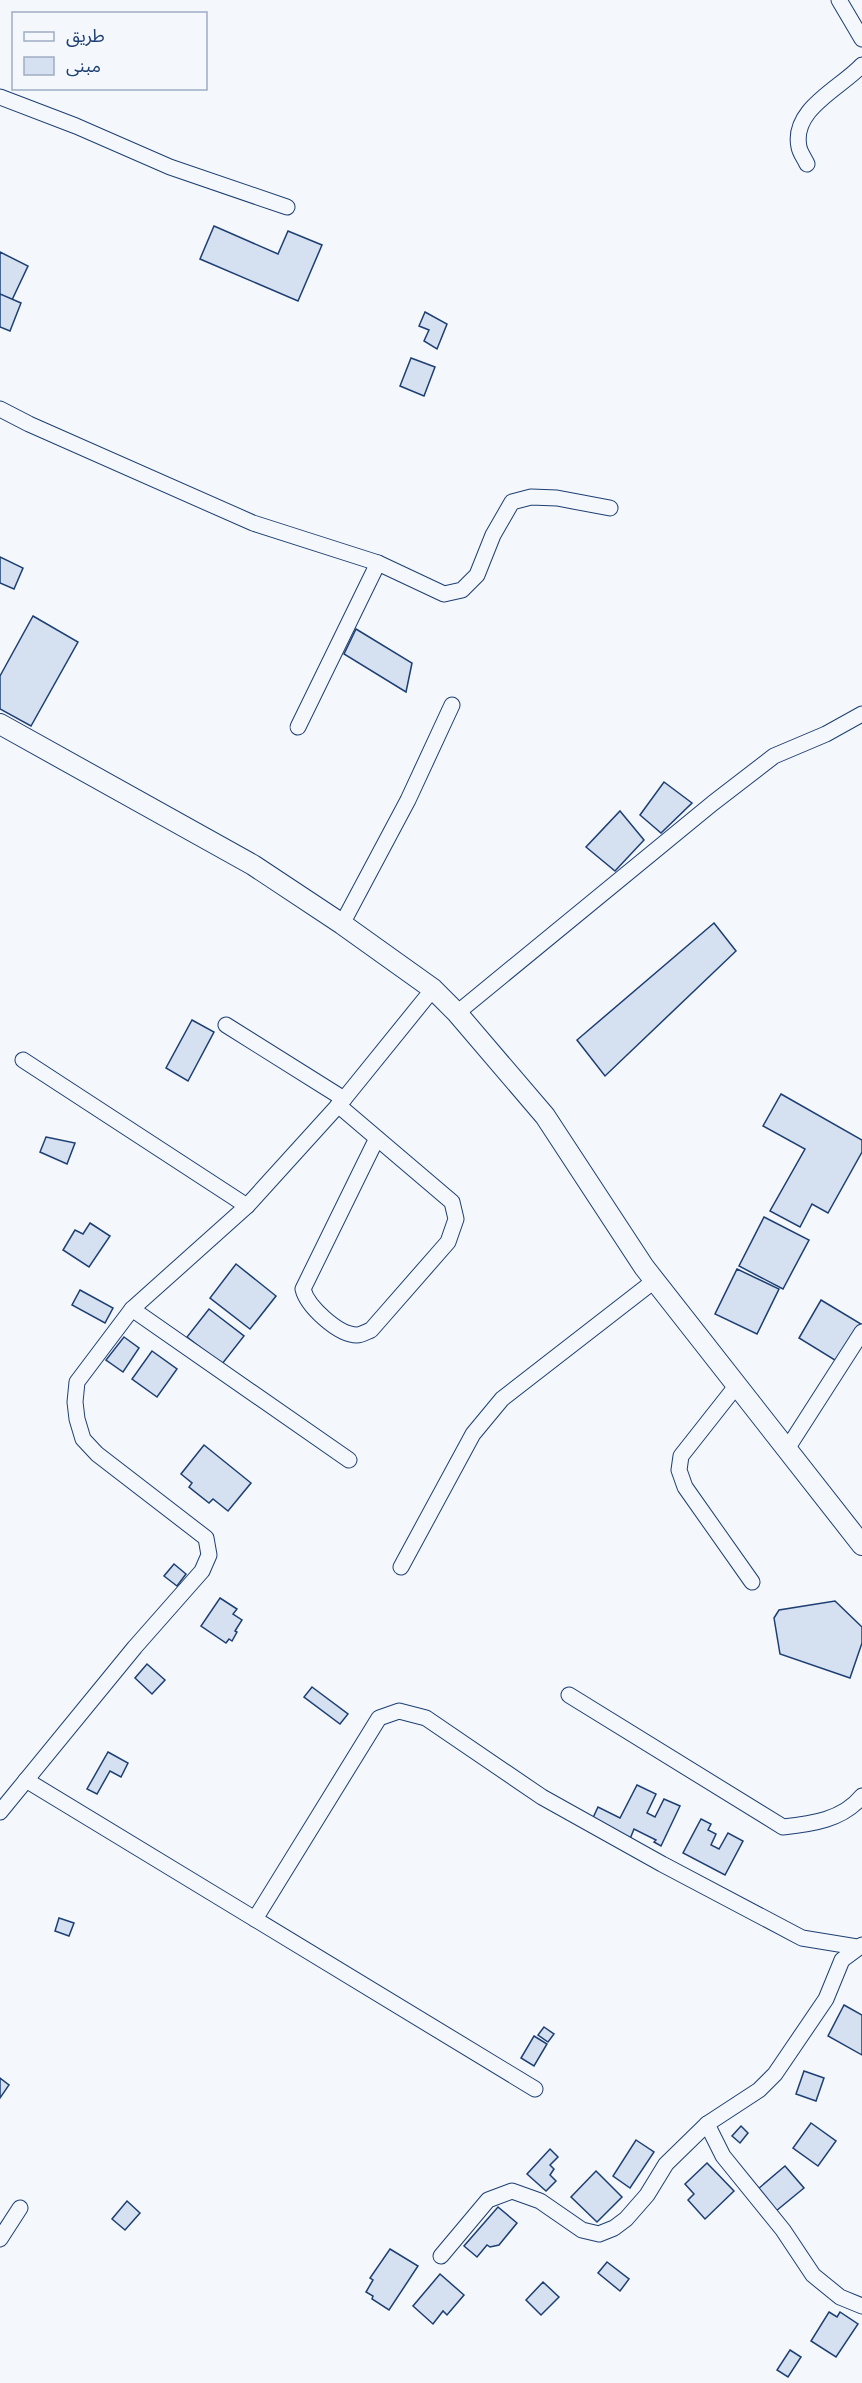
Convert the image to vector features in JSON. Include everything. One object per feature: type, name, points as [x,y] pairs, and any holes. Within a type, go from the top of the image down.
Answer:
[{"type":"street","points":[[839,0],[862,39]]},
{"type":"street","points":[[807,165],[799,147],[802,122],[812,108],[862,65]]},
{"type":"street","points":[[0,97],[76,126],[170,167],[287,207]]},
{"type":"street","points":[[0,409],[28,424],[253,523],[378,563],[444,594],[462,590],[477,575],[493,535],[512,502],[540,497],[610,508]]},
{"type":"street","points":[[298,727],[378,563]]},
{"type":"street","points":[[342,924],[408,800],[452,705]]},
{"type":"street","points":[[457,1013],[712,803],[774,756],[826,734],[862,714]]},
{"type":"street","points":[[0,724],[253,865],[342,924],[433,989],[457,1013],[544,1116],[654,1281],[862,1545]]},
{"type":"street","points":[[0,1812],[135,1647],[202,1571],[209,1555],[206,1538],[97,1454],[83,1439],[75,1402],[77,1382],[132,1309],[247,1206],[341,1102],[433,989]]},
{"type":"street","points":[[226,1025],[341,1102],[377,1138],[452,1202],[456,1219],[448,1242],[371,1330],[358,1335],[344,1332],[310,1306],[303,1289],[377,1138]]},
{"type":"street","points":[[23,1060],[247,1206]]},
{"type":"street","points":[[401,1567],[473,1434],[502,1399],[654,1281]]},
{"type":"street","points":[[132,1309],[349,1460]]},
{"type":"street","points":[[787,1449],[862,1332]]},
{"type":"street","points":[[736,1385],[681,1456],[679,1470],[685,1487],[752,1582]]},
{"type":"street","points":[[569,1695],[783,1827],[819,1823],[855,1804],[862,1796]]},
{"type":"street","points":[[255,1919],[379,1718],[399,1711],[426,1718],[543,1797],[802,1938],[860,1946]]},
{"type":"street","points":[[26,1780],[535,2089]]},
{"type":"street","points":[[441,2256],[488,2200],[512,2191],[540,2200],[582,2230],[599,2234],[614,2228],[626,2219],[647,2195],[666,2164],[707,2124],[759,2090],[776,2074],[807,2031],[826,1999],[842,1960],[860,1946]]},
{"type":"street","points":[[707,2124],[723,2156],[783,2230],[813,2275],[840,2297],[862,2306]]},
{"type":"street","points":[[0,2239],[20,2208]]},
{"type":"building","points":[[214,226],[278,254],[288,231],[322,245],[298,301],[200,259]]},
{"type":"building","points":[[0,252],[28,266],[11,302],[0,297]]},
{"type":"building","points":[[0,294],[21,303],[10,331],[0,327]]},
{"type":"building","points":[[425,312],[447,324],[437,349],[424,341],[429,330],[419,326]]},
{"type":"building","points":[[411,358],[435,367],[424,396],[400,386]]},
{"type":"building","points":[[0,557],[23,568],[14,589],[0,583]]},
{"type":"building","points":[[33,616],[78,642],[31,726],[0,709],[0,676]]},
{"type":"building","points":[[356,629],[412,663],[406,692],[344,654]]},
{"type":"building","points":[[664,782],[692,803],[661,833],[640,815]]},
{"type":"building","points":[[620,811],[644,840],[615,871],[586,847]]},
{"type":"building","points":[[714,923],[736,951],[605,1076],[577,1040]]},
{"type":"building","points":[[192,1020],[214,1032],[188,1081],[166,1068]]},
{"type":"building","points":[[781,1094],[862,1140],[862,1152],[828,1213],[812,1204],[800,1227],[770,1211],[805,1149],[763,1126]]},
{"type":"building","points":[[46,1137],[75,1143],[67,1164],[40,1152]]},
{"type":"building","points":[[764,1217],[809,1240],[783,1289],[739,1266]]},
{"type":"building","points":[[90,1223],[110,1236],[89,1267],[63,1250],[75,1230],[83,1234]]},
{"type":"building","points":[[236,1264],[276,1296],[250,1329],[210,1298]]},
{"type":"building","points":[[737,1269],[779,1289],[757,1334],[715,1314]]},
{"type":"building","points":[[80,1290],[113,1308],[105,1323],[72,1305]]},
{"type":"building","points":[[821,1300],[861,1324],[838,1362],[799,1338]]},
{"type":"building","points":[[209,1309],[244,1336],[222,1364],[187,1337]]},
{"type":"building","points":[[124,1337],[139,1348],[123,1372],[106,1360]]},
{"type":"building","points":[[152,1351],[177,1369],[157,1397],[132,1379]]},
{"type":"building","points":[[204,1445],[251,1483],[228,1511],[213,1499],[209,1503],[189,1487],[192,1483],[181,1474]]},
{"type":"building","points":[[174,1564],[186,1574],[177,1586],[164,1576]]},
{"type":"building","points":[[220,1598],[237,1609],[233,1614],[242,1620],[232,1641],[229,1639],[226,1643],[201,1626]]},
{"type":"building","points":[[835,1601],[862,1627],[862,1643],[850,1678],[780,1654],[774,1618],[779,1610]]},
{"type":"building","points":[[147,1664],[165,1680],[152,1694],[135,1678]]},
{"type":"building","points":[[312,1687],[348,1714],[340,1724],[304,1697]]},
{"type":"building","points":[[108,1752],[128,1763],[121,1777],[110,1771],[97,1794],[87,1789]]},
{"type":"building","points":[[637,1785],[656,1794],[647,1813],[655,1817],[664,1799],[680,1806],[661,1846],[654,1842],[656,1840],[634,1829],[630,1839],[592,1820],[598,1807],[620,1818]]},
{"type":"building","points":[[701,1819],[711,1824],[708,1830],[716,1834],[711,1845],[719,1849],[728,1833],[743,1841],[725,1875],[683,1853]]},
{"type":"building","points":[[59,1918],[74,1923],[69,1936],[55,1931]]},
{"type":"building","points":[[844,2005],[862,2015],[862,2055],[828,2036]]},
{"type":"building","points":[[544,2027],[554,2034],[548,2042],[538,2035]]},
{"type":"building","points":[[534,2036],[547,2044],[534,2066],[521,2058]]},
{"type":"building","points":[[804,2071],[824,2078],[816,2101],[796,2094]]},
{"type":"building","points":[[0,2078],[9,2085],[0,2098]]},
{"type":"building","points":[[811,2123],[836,2141],[818,2166],[793,2148]]},
{"type":"building","points":[[741,2126],[748,2133],[740,2143],[732,2136]]},
{"type":"building","points":[[636,2140],[654,2152],[630,2188],[613,2176]]},
{"type":"building","points":[[550,2149],[558,2157],[550,2165],[554,2169],[550,2175],[556,2181],[546,2191],[527,2174]]},
{"type":"building","points":[[707,2163],[734,2191],[705,2219],[688,2200],[694,2194],[685,2184]]},
{"type":"building","points":[[785,2166],[804,2188],[776,2211],[758,2189]]},
{"type":"building","points":[[596,2171],[622,2197],[597,2222],[571,2197]]},
{"type":"building","points":[[127,2201],[140,2213],[125,2230],[112,2219]]},
{"type":"building","points":[[498,2207],[517,2223],[499,2245],[490,2247],[487,2245],[477,2257],[464,2246]]},
{"type":"building","points":[[390,2249],[418,2266],[389,2310],[372,2299],[373,2296],[366,2292],[373,2280],[370,2278]]},
{"type":"building","points":[[607,2262],[629,2279],[620,2291],[598,2273]]},
{"type":"building","points":[[440,2274],[464,2295],[447,2315],[443,2311],[433,2324],[413,2306]]},
{"type":"building","points":[[543,2282],[559,2297],[541,2315],[526,2300]]},
{"type":"building","points":[[829,2312],[837,2317],[840,2312],[858,2324],[836,2357],[811,2341]]},
{"type":"building","points":[[790,2350],[801,2357],[788,2377],[777,2370]]}]
